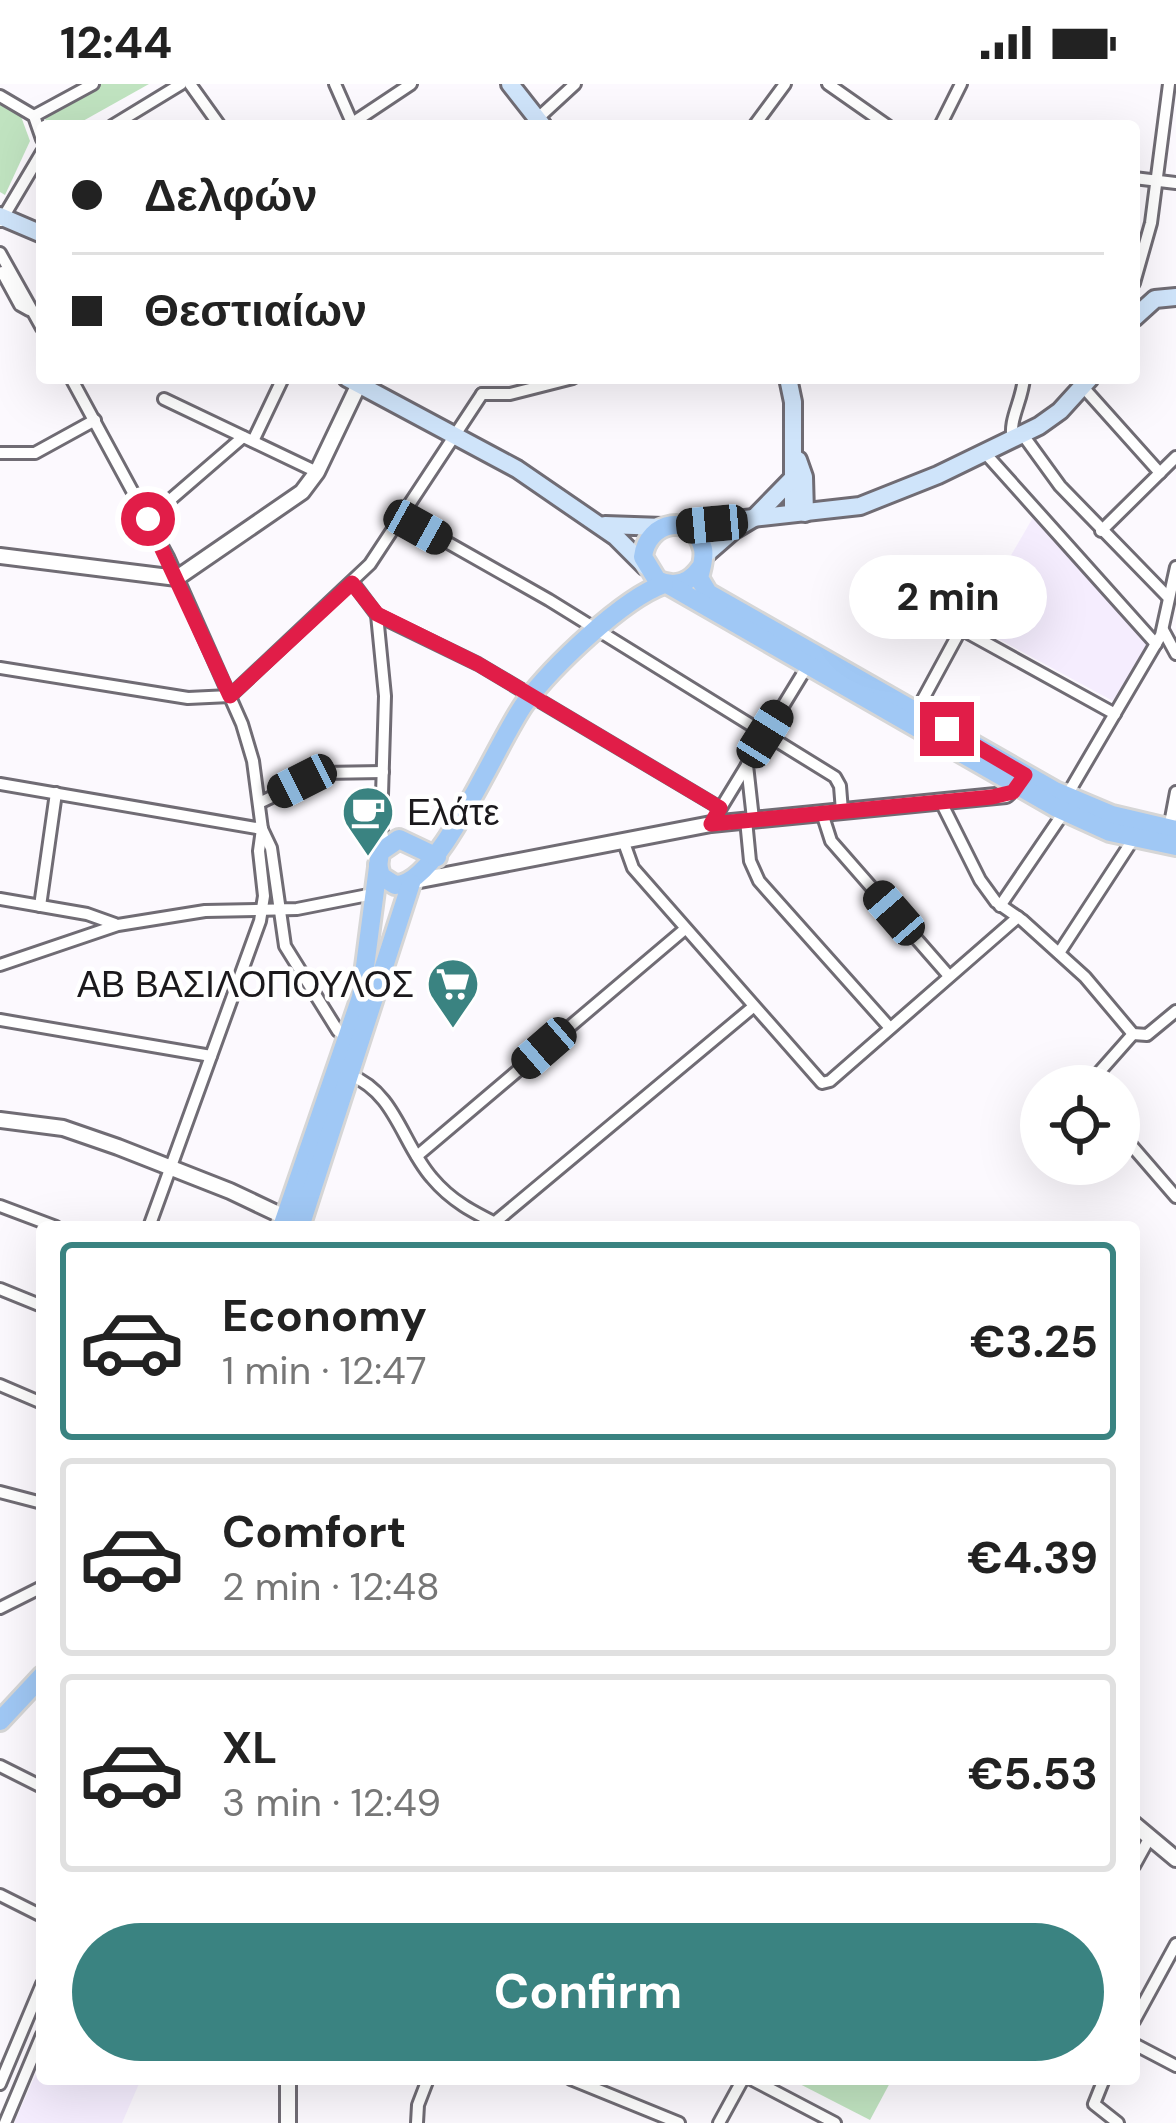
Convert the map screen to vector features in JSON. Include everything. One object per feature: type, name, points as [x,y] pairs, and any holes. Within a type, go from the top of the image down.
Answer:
[{"type":"main road","points":[[510,84],[538,120]]},
{"type":"main road","points":[[2,218],[36,232]]},
{"type":"main road","points":[[1143,299],[1176,297]]},
{"type":"main road","points":[[359,384],[457,434],[598,524],[657,577],[808,665],[1134,838],[1174,835]]},
{"type":"main road","points":[[789,384],[792,479],[799,513]]},
{"type":"main road","points":[[598,524],[672,526],[876,501],[1018,438],[1060,411],[1085,384]]},
{"type":"main road","points":[[794,448],[803,477],[799,513]]},
{"type":"main road","points":[[657,577],[687,582],[734,530],[754,518],[792,479]]},
{"type":"main road","points":[[672,526],[698,538],[699,578],[708,593],[916,712],[1021,781]]},
{"type":"main road","points":[[657,577],[644,548],[648,538],[672,526]]},
{"type":"main road","points":[[381,853],[388,882],[416,879],[437,856],[530,698],[657,577]]},
{"type":"main road","points":[[1065,804],[1174,835]]},
{"type":"main road","points":[[353,1041],[381,853],[399,839],[437,856]]},
{"type":"main road","points":[[295,1221],[353,1041],[416,879],[423,856],[414,843]]},
{"type":"main road","points":[[373,894],[403,905]]},
{"type":"main road","points":[[0,1721],[36,1682]]},
{"type":"street","points":[[34,116],[93,84]]},
{"type":"street","points":[[123,120],[186,84],[215,120]]},
{"type":"street","points":[[335,84],[349,120]]},
{"type":"street","points":[[358,120],[411,84]]},
{"type":"street","points":[[542,120],[575,84]]},
{"type":"street","points":[[758,120],[785,84]]},
{"type":"street","points":[[828,84],[879,120]]},
{"type":"street","points":[[943,120],[961,84]]},
{"type":"street","points":[[1140,263],[1150,229],[1169,84]]},
{"type":"street","points":[[0,96],[36,122]]},
{"type":"street","points":[[2,218],[36,162]]},
{"type":"street","points":[[1140,179],[1176,183]]},
{"type":"street","points":[[0,253],[36,317]]},
{"type":"street","points":[[0,268],[20,305],[32,310]]},
{"type":"street","points":[[74,384],[148,519],[230,696],[251,752],[262,829],[263,909],[256,934],[152,1221]]},
{"type":"street","points":[[148,519],[248,439],[280,384]]},
{"type":"street","points":[[0,556],[177,578],[302,492],[317,472],[352,384]]},
{"type":"street","points":[[0,668],[188,698],[230,696],[372,561],[482,394],[479,384]]},
{"type":"street","points":[[482,394],[510,394],[549,384]]},
{"type":"street","points":[[1023,384],[1022,401],[1010,427],[1101,531],[1167,596]]},
{"type":"street","points":[[1087,384],[1160,472]]},
{"type":"street","points":[[164,399],[317,472]]},
{"type":"street","points":[[0,453],[35,454],[95,420]]},
{"type":"street","points":[[985,453],[1156,644]]},
{"type":"street","points":[[1101,531],[1176,457]]},
{"type":"street","points":[[397,520],[406,518],[835,776],[842,811]]},
{"type":"street","points":[[1000,906],[1065,804],[1156,644],[1168,618],[1167,596],[1176,567]]},
{"type":"street","points":[[352,583],[377,614],[478,664],[720,808]]},
{"type":"street","points":[[377,614],[384,678],[381,853]]},
{"type":"street","points":[[916,712],[962,629],[1115,714]]},
{"type":"street","points":[[1163,630],[1176,654]]},
{"type":"street","points":[[711,824],[808,665]]},
{"type":"street","points":[[747,765],[755,876],[890,1028]]},
{"type":"street","points":[[259,802],[322,773],[383,772]]},
{"type":"street","points":[[416,879],[711,824],[1006,795],[1021,781]]},
{"type":"street","points":[[0,784],[262,829]]},
{"type":"street","points":[[1174,835],[1176,792]]},
{"type":"street","points":[[40,906],[56,793]]},
{"type":"street","points":[[941,802],[980,880],[1000,906],[1059,953],[1133,1034],[1147,1035],[1174,1017]]},
{"type":"street","points":[[822,813],[831,841],[949,976]]},
{"type":"street","points":[[262,829],[272,848],[282,934]]},
{"type":"street","points":[[1059,953],[1134,838]]},
{"type":"street","points":[[623,840],[633,868],[822,1083],[830,1081],[1018,917]]},
{"type":"street","points":[[437,856],[464,868],[483,870]]},
{"type":"street","points":[[0,964],[118,925],[188,912],[279,910],[373,894]]},
{"type":"street","points":[[0,899],[87,914],[118,925]]},
{"type":"street","points":[[256,934],[259,928],[273,924],[332,1022],[353,1041]]},
{"type":"street","points":[[417,1156],[685,929]]},
{"type":"street","points":[[503,1221],[753,1007]]},
{"type":"street","points":[[0,1019],[211,1056]]},
{"type":"street","points":[[1106,1065],[1133,1034]]},
{"type":"street","points":[[343,1073],[377,1091],[449,1197],[491,1221]]},
{"type":"street","points":[[0,1120],[74,1131],[230,1191],[286,1221]]},
{"type":"street","points":[[1140,1155],[1176,1197]]},
{"type":"street","points":[[0,1207],[39,1221]]},
{"type":"street","points":[[0,1289],[36,1304]]},
{"type":"street","points":[[0,1385],[36,1400]]},
{"type":"street","points":[[0,1492],[36,1501]]},
{"type":"street","points":[[0,1608],[36,1590]]},
{"type":"street","points":[[0,1766],[36,1783]]},
{"type":"street","points":[[1140,1829],[1176,1859]]},
{"type":"street","points":[[1140,1856],[1150,1838]]},
{"type":"street","points":[[0,1894],[36,1913]]},
{"type":"street","points":[[1140,2010],[1176,1944]]},
{"type":"street","points":[[0,2084],[6,2052],[36,1995]]},
{"type":"street","points":[[1140,2047],[1176,2066]]},
{"type":"street","points":[[5,2123],[36,2050]]},
{"type":"street","points":[[6,2052],[30,2064]]},
{"type":"street","points":[[288,2085],[288,2123]]},
{"type":"street","points":[[417,2123],[426,2085]]},
{"type":"street","points":[[586,2085],[679,2123]]},
{"type":"street","points":[[719,2123],[743,2085]]},
{"type":"street","points":[[759,2085],[835,2123]]},
{"type":"street","points":[[1102,2085],[1094,2104],[1118,2123]]},
{"type":"shaded area","points":[[1035,514],[1150,642],[1113,701],[971,624]]},
{"type":"shaded area","points":[[36,2074],[36,2085],[138,2085],[122,2123],[14,2123]]},
{"type":"green space","points":[[101,84],[149,84],[85,120],[45,120],[50,109]]},
{"type":"green space","points":[[0,96],[19,111],[30,141],[5,195],[0,192]]},
{"type":"green space","points":[[802,2085],[889,2085],[870,2120]]},
{"type":"place","name":"Ελάτε","points":[[368,858]]},
{"type":"place","name":"ΑΒ ΒΑΣΙΛΟΠΟΥΛΟΣ","points":[[453,1030]]},
{"type":"route","points":[[148,519],[230,696],[352,583],[377,614],[512,683],[720,808],[711,824],[992,797],[1017,788],[1025,775],[947,729]]}]
